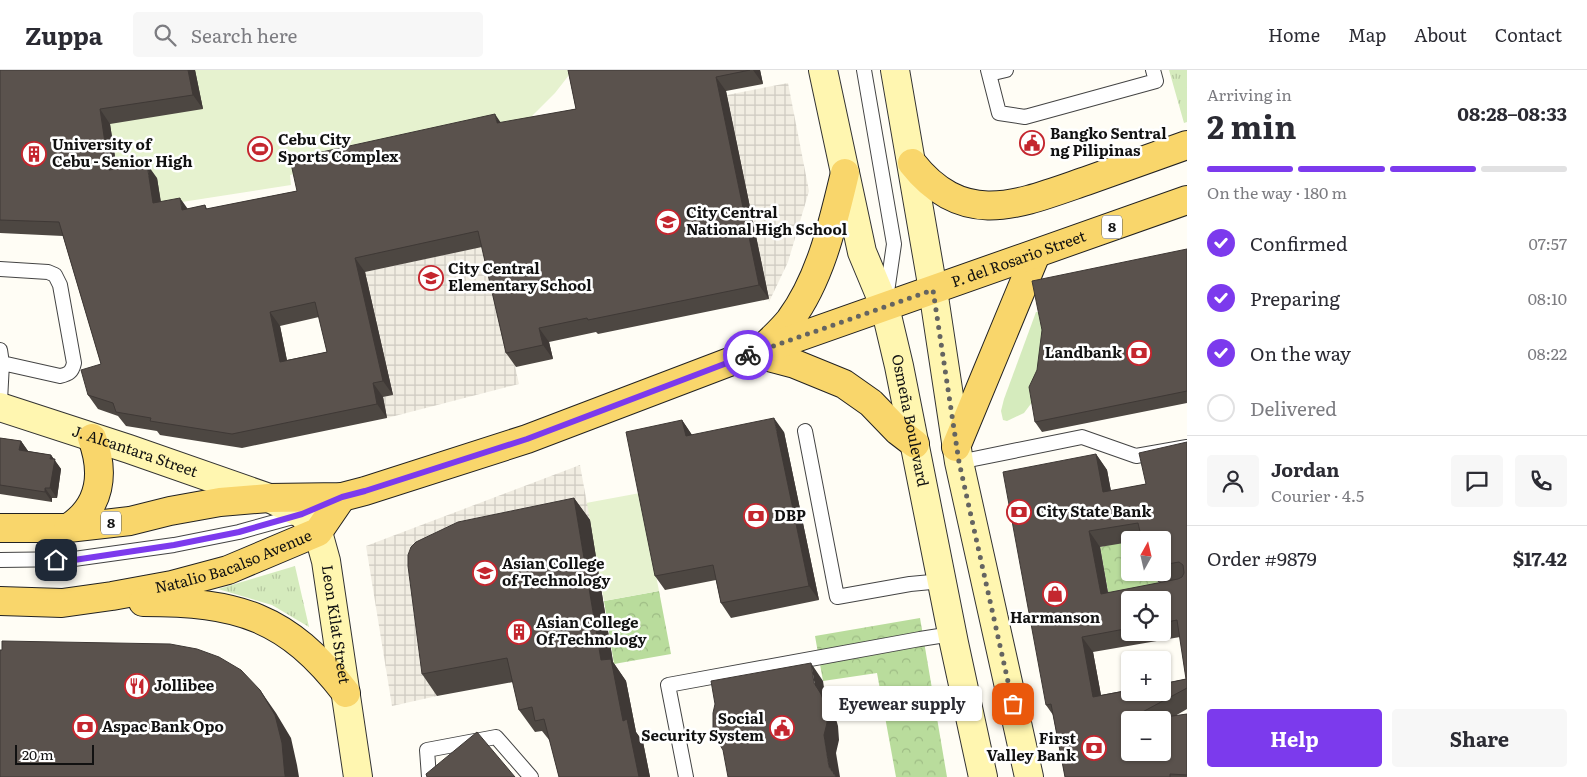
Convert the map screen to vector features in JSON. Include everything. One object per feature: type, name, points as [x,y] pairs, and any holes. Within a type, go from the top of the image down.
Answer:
[{"type":"main road","name":"Osmeña Boulevard","points":[[823,70],[862,252],[885,307],[983,777]]},
{"type":"main road","points":[[895,70],[933,290],[957,455],[1029,777]]},
{"type":"main road","points":[[912,163],[925,180],[946,195],[982,205],[1005,206],[1046,195],[1187,145]]},
{"type":"main road","points":[[844,173],[824,250],[808,290],[790,320],[757,352],[795,364],[844,384],[871,403],[898,431],[915,444]]},
{"type":"main road","name":"P. del Rosario Street","points":[[342,497],[527,439],[757,352],[1036,254],[1186,204]]},
{"type":"main road","points":[[957,455],[1036,254]]},
{"type":"main road","name":"J. Alcantara Street","points":[[0,407],[129,449],[269,498]]},
{"type":"main road","points":[[68,528],[87,512],[96,494],[99,469],[92,438]]},
{"type":"main road","name":"8","points":[[0,528],[68,528],[130,521],[170,511],[220,502],[269,498],[342,497]]},
{"type":"main road","name":"Natalio Bacalso Avenue","points":[[0,601],[62,603],[172,585],[228,570],[310,523],[342,497]]},
{"type":"main road","points":[[269,498],[310,523]]},
{"type":"main road","name":"Leon Kilat Street","points":[[310,523],[326,561],[358,777]]},
{"type":"main road","points":[[62,603],[174,602],[207,605],[238,611],[272,625],[294,639],[316,657],[346,693]]},
{"type":"lane","points":[[864,70],[894,244],[885,307]]},
{"type":"lane","points":[[1006,70],[989,72],[1000,113],[1025,118],[1156,81],[1153,70]]},
{"type":"lane","points":[[0,269],[48,272],[55,275],[60,285],[74,363],[72,370],[67,375],[60,376],[1,356],[0,401]]},
{"type":"lane","points":[[805,431],[837,597],[942,580]]},
{"type":"lane","points":[[957,455],[1082,437],[1136,456],[1187,447]]},
{"type":"lane","points":[[0,560],[74,560],[174,545],[239,532],[310,523]]},
{"type":"lane","points":[[686,777],[668,685],[920,638],[952,634]]},
{"type":"lane","points":[[429,777],[427,750],[496,737],[531,777]]},
{"type":"green space","name":"Cebu City Sports Complex","points":[[101,70],[573,70],[555,93],[525,123],[290,175],[291,185],[124,211]]},
{"type":"green space","points":[[1169,70],[1187,70],[1187,122],[1184,123]]},
{"type":"green space","points":[[1036,312],[1043,312],[1049,340],[1036,397],[1024,413],[1007,421],[1003,420],[1001,411],[1004,399]]},
{"type":"green space","points":[[640,493],[659,591],[604,601],[586,503]]},
{"type":"green space","points":[[1121,542],[1121,581],[1157,581],[1159,591],[1121,591],[1121,604],[1105,611],[1108,592],[1100,547]]},
{"type":"green space","points":[[295,566],[309,627],[272,605],[218,589]]},
{"type":"green space","points":[[659,591],[671,654],[614,664],[604,601]]},
{"type":"green space","points":[[920,618],[947,777],[896,777],[877,673],[823,681],[815,636]]},
{"type":"shaded area","points":[[788,83],[809,191],[788,262],[769,302],[727,95]]},
{"type":"shaded area","points":[[488,245],[519,384],[387,418],[383,397],[393,395],[365,272]]},
{"type":"shaded area","points":[[580,465],[590,520],[423,588],[437,696],[392,706],[366,546]]},
{"type":"building","points":[[0,70],[188,70],[193,95],[100,109],[109,170],[147,164],[153,203],[180,198],[182,210],[205,205],[206,209],[297,191],[290,159],[495,114],[497,123],[576,109],[568,70],[750,70],[716,77],[759,285],[588,320],[587,318],[539,328],[543,345],[506,353],[478,231],[355,258],[383,381],[373,383],[377,404],[232,434],[150,421],[151,418],[116,412],[113,403],[88,395],[81,370],[101,364],[59,222],[0,220]],"holes":[[[315,302],[327,352],[280,362],[270,312]]]},
{"type":"building","name":"Landbank","points":[[1187,249],[1187,391],[1035,422],[1029,387],[1037,370],[1042,330],[1032,281]]},
{"type":"building","points":[[774,418],[809,586],[721,603],[713,565],[655,576],[626,432],[682,420],[686,436]]},
{"type":"building","points":[[0,438],[21,441],[19,450],[51,455],[50,459],[55,459],[50,488],[45,488],[45,492],[0,485]]},
{"type":"building","points":[[1187,442],[1187,688],[1171,697],[1171,682],[1186,679],[1177,620],[1171,621],[1171,591],[1121,591],[1121,630],[1082,637],[1093,697],[1121,692],[1121,701],[1163,701],[1144,711],[1121,711],[1121,761],[1171,761],[1171,716],[1187,714],[1187,775],[1170,774],[1170,777],[1065,777],[1051,704],[1046,705],[1003,472],[1096,454],[1103,492],[1146,484],[1139,453]]},
{"type":"building","name":"Asian College of Technology","points":[[574,498],[601,660],[611,659],[623,721],[627,719],[639,777],[559,777],[544,719],[535,721],[532,707],[519,710],[507,658],[422,674],[408,566],[408,555],[411,547],[416,542],[458,522]]},
{"type":"building","points":[[2,641],[170,644],[197,649],[219,657],[241,670],[260,690],[275,715],[282,743],[285,777],[0,777],[0,650],[2,650]]},
{"type":"building","name":"Social Security System","points":[[811,663],[814,683],[821,694],[826,708],[827,723],[824,735],[829,767],[836,777],[728,777],[723,750],[713,728],[715,704],[711,681]]},
{"type":"building","points":[[477,732],[515,777],[427,777],[426,774]]},
{"type":"way so far","points":[[748,355],[933,290],[956,447],[1013,704]]},
{"type":"place","name":"Bangko Sentral ng Pilipinas","points":[[1032,143]]},
{"type":"place","name":"Cebu City Sports Complex","points":[[260,149]]},
{"type":"place","name":"University of Cebu - Senior High","points":[[34,154]]},
{"type":"place","name":"City Central National High School","points":[[668,222]]},
{"type":"place","name":"City Central Elementary School","points":[[431,278]]},
{"type":"place","name":"Landbank","points":[[1139,353]]},
{"type":"place","name":"City State Bank","points":[[1019,512]]},
{"type":"place","name":"DBP","points":[[756,516]]},
{"type":"place","name":"Asian College of Technology","points":[[485,573]]},
{"type":"place","name":"Harmanson","points":[[1055,594]]},
{"type":"place","name":"Asian College Of Technology","points":[[519,632]]},
{"type":"place","name":"Jollibee","points":[[137,686]]},
{"type":"place","name":"Eyewear supply","points":[[1013,704]]},
{"type":"place","name":"Aspac Bank Opo","points":[[85,727]]},
{"type":"place","name":"Social Security System","points":[[782,728]]},
{"type":"place","name":"First Valley Bank","points":[[1094,748]]},
{"type":"route","points":[[56,560],[74,560],[174,545],[239,532],[302,514],[342,497],[527,439],[748,355]]}]
